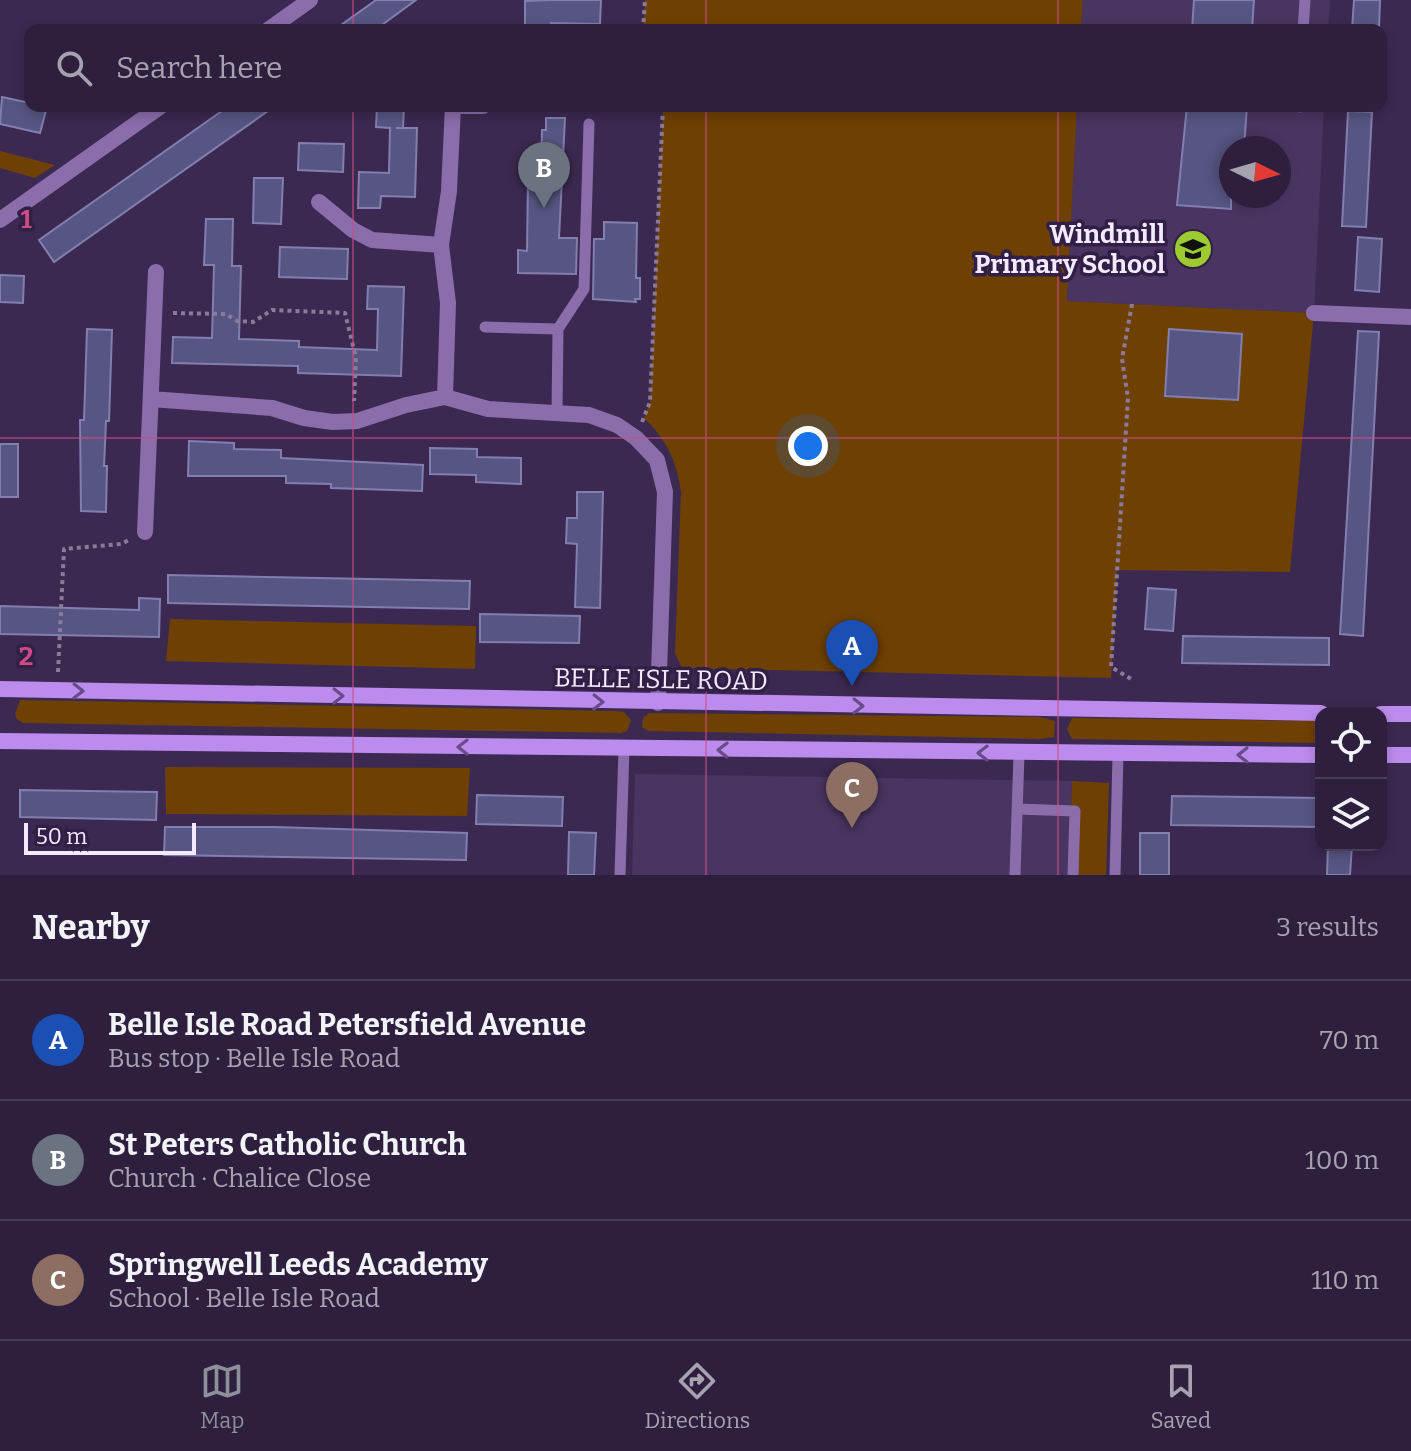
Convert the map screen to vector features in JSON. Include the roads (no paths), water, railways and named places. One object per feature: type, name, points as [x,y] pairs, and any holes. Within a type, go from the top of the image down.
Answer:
[{"type":"street","points":[[276,24],[310,0]]},
{"type":"street","points":[[2,215],[152,112]]},
{"type":"street","points":[[445,397],[448,303],[441,245],[449,191],[453,112]]},
{"type":"street","points":[[319,202],[353,230],[372,240],[441,245]]},
{"type":"street","points":[[145,532],[156,272]]},
{"type":"street","points":[[1314,313],[1411,317]]},
{"type":"street","points":[[151,399],[272,408],[304,418],[352,421],[445,397],[488,409],[589,415],[617,425],[636,438],[657,460],[665,492],[658,703]]},
{"type":"street","name":"BELLE ISLE ROAD","points":[[0,689],[1315,713]]},
{"type":"street","points":[[1387,714],[1411,714]]},
{"type":"street","points":[[0,741],[1315,755]]},
{"type":"street","points":[[1387,755],[1411,755]]},
{"type":"lane","points":[[1303,24],[1305,0]]},
{"type":"lane","points":[[557,412],[558,329],[584,289],[589,124]]},
{"type":"lane","points":[[485,327],[558,329]]},
{"type":"lane","points":[[620,875],[624,749]]},
{"type":"lane","points":[[1015,875],[1019,754]]},
{"type":"lane","points":[[1115,875],[1118,755]]},
{"type":"lane","points":[[1017,809],[1075,811],[1073,875]]},
{"type":"place","name":"St Peters Catholic Church","points":[[544,208]]},
{"type":"place","name":"Windmill Primary School","points":[[1193,249]]},
{"type":"place","name":"Belle Isle Road Petersfield Avenue","points":[[852,686]]},
{"type":"place","name":"Springwell Leeds Academy","points":[[852,828]]}]
